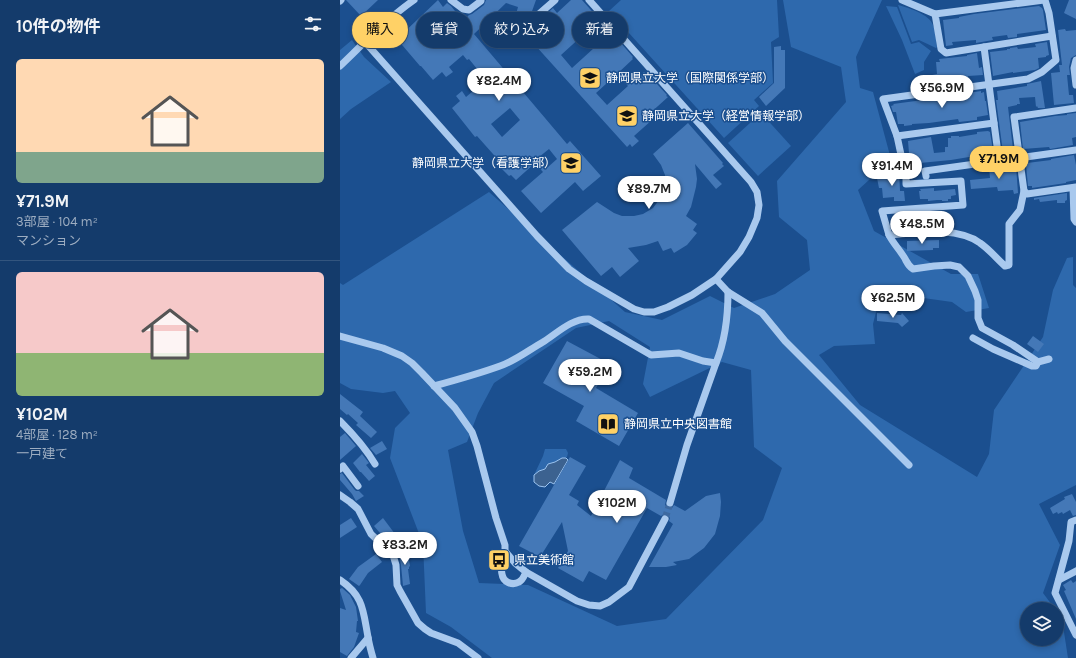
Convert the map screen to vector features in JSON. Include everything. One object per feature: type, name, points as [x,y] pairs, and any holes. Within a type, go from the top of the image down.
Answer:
[{"type":"street","points":[[399,12],[414,0]]},
{"type":"street","points":[[452,0],[463,9],[469,10],[481,0]]},
{"type":"street","points":[[541,12],[554,0]]},
{"type":"street","points":[[370,48],[568,269],[634,309],[644,312],[654,312],[668,307],[716,279],[740,252],[749,237],[757,218],[760,205],[758,192],[751,182],[589,0]]},
{"type":"street","points":[[902,0],[935,14],[1045,0],[1049,13],[1056,60],[1042,72],[1028,79],[883,99],[897,136],[906,184],[961,181],[963,205],[882,212],[889,235],[893,242],[909,267],[913,269],[950,265],[959,267],[968,276],[975,291],[978,300],[978,318],[982,328],[1013,345],[1038,362]]},
{"type":"street","points":[[935,14],[941,49],[946,53],[1052,36]]},
{"type":"street","points":[[984,47],[999,161]]},
{"type":"street","points":[[342,61],[358,48]]},
{"type":"street","points":[[1076,60],[1074,68],[1076,85]]},
{"type":"street","points":[[889,235],[941,232],[964,235],[980,243],[1005,266],[1010,265],[1010,224],[1020,210],[1024,191],[1014,117],[1076,108]]},
{"type":"street","points":[[897,136],[994,122]]},
{"type":"street","points":[[926,176],[925,171],[1076,150]]},
{"type":"street","points":[[1024,191],[1027,194],[1074,187],[1074,219],[1076,222]]},
{"type":"street","points":[[716,279],[728,292],[762,313],[785,341],[909,465]]},
{"type":"street","points":[[670,502],[687,445],[721,351],[726,326],[728,292]]},
{"type":"street","points":[[434,386],[501,366],[554,336],[566,326],[577,320],[583,319],[589,319],[651,355],[679,352],[703,361],[716,363]]},
{"type":"street","points":[[340,336],[383,348],[402,356],[412,363],[454,408],[472,432],[478,446],[505,548],[515,563],[526,572],[576,601],[589,605],[600,606],[609,602],[629,587],[665,519]]},
{"type":"street","points":[[973,338],[993,349],[1032,366],[1036,366],[1038,362],[1048,359]]},
{"type":"street","points":[[340,422],[358,439],[370,454],[375,464]]},
{"type":"street","points":[[340,469],[343,466],[358,486]]},
{"type":"street","points":[[340,495],[358,509],[371,534],[393,555],[400,591],[418,623],[431,633],[458,643],[478,658]]},
{"type":"street","points":[[1075,631],[1055,593],[1069,541],[1071,522],[1076,520]]},
{"type":"street","points":[[505,548],[502,569],[502,574],[505,581],[511,584],[518,583],[526,572]]},
{"type":"street","points":[[1059,580],[1076,572]]},
{"type":"street","points":[[340,580],[351,588],[359,598],[364,612],[373,658]]},
{"type":"street","points":[[351,658],[368,638]]},
{"type":"shaded area","points":[[621,0],[777,0],[779,37],[771,42],[773,83],[754,100],[759,106],[724,138],[628,32],[628,12],[609,11]]},
{"type":"shaded area","points":[[783,0],[882,0],[856,57],[860,88],[873,92],[892,163],[880,170],[858,190],[874,231],[951,274],[978,274],[989,308],[966,312],[952,302],[881,292],[873,324],[875,344],[834,346],[819,355],[860,405],[977,477],[989,454],[994,410],[1043,337],[1053,290],[1067,258],[1073,257],[1073,285],[1076,288],[1076,485],[1039,504],[1060,545],[1043,593],[1050,602],[1020,602],[1020,646],[1064,646],[1064,632],[1068,658],[492,658],[451,627],[426,613],[423,544],[390,458],[395,428],[410,413],[395,391],[383,393],[351,389],[340,383],[340,283],[343,285],[489,192],[625,312],[662,320],[710,296],[734,308],[775,294],[810,270],[807,240],[779,217],[777,181],[846,102],[841,67],[791,47]],"holes":[[[609,321],[650,347],[643,384],[650,397],[722,362],[751,370],[754,447],[782,468],[763,520],[666,619],[617,626],[528,585],[479,583],[463,531],[448,450],[467,442],[478,413],[494,383],[576,328]]]},
{"type":"shaded area","points":[[898,5],[918,12],[931,21],[934,27],[936,48],[919,40],[912,42]]},
{"type":"shaded area","points":[[886,6],[897,7],[911,44],[919,42],[931,51],[924,62],[924,70],[915,74],[902,40]]},
{"type":"shaded area","points":[[352,40],[352,48],[358,48],[364,57],[391,82],[351,109],[340,119],[340,50]]},
{"type":"shaded area","points":[[761,113],[791,146],[758,176],[728,143]]},
{"type":"shaded area","points":[[545,449],[566,449],[568,453],[567,457],[548,464],[545,469],[534,475],[543,456]]},
{"type":"shaded area","points":[[562,458],[566,458],[568,460],[554,484],[550,482],[545,487],[539,486],[534,482],[534,475],[545,469],[548,464]]},
{"type":"building","points":[[346,0],[378,0],[365,12],[357,12]]},
{"type":"building","points":[[438,0],[443,7],[447,3],[456,12],[425,12]]},
{"type":"building","points":[[486,0],[536,0],[532,12],[517,12],[518,7],[506,3],[497,12],[480,12],[480,28],[474,34],[480,41],[480,48],[486,48],[567,144],[570,141],[601,176],[583,191],[575,182],[541,213],[521,191],[543,172],[535,163],[516,180],[511,175],[509,176],[498,165],[501,163],[477,136],[475,137],[452,108],[460,101],[456,96],[462,91],[466,97],[486,80],[469,59],[467,60],[463,55],[449,67],[453,72],[446,77],[442,72],[433,80],[405,48],[408,48],[408,29],[416,21],[416,48],[472,48],[472,14],[484,5]],"holes":[[[510,108],[520,120],[502,137],[491,124]],[[549,149],[557,159],[548,167],[539,157]]]},
{"type":"building","points":[[571,0],[582,0],[593,12],[572,12],[572,45],[561,55],[572,68],[594,48],[625,48],[633,59],[618,73],[629,75],[634,81],[644,72],[646,74],[647,73],[668,97],[648,115],[652,120],[634,136],[639,141],[632,147],[630,144],[627,147],[538,48],[564,48],[564,12],[558,12]],"holes":[[[617,74],[628,86],[607,105],[596,93]]]},
{"type":"building","points":[[1069,0],[1076,0],[1076,19],[1064,13]]},
{"type":"building","points":[[1039,6],[1043,10],[1046,30],[1017,34],[1017,37],[1008,38],[1007,35],[992,37],[993,40],[976,43],[976,40],[952,42],[953,45],[946,46],[943,20],[974,14]]},
{"type":"building","points":[[553,8],[556,12],[549,12]]},
{"type":"building","points":[[1065,29],[1066,31],[1076,30],[1076,55],[1071,58],[1069,67],[1070,75],[1067,75],[1069,95],[1073,95],[1074,103],[1054,105],[1051,73],[1060,72],[1059,65],[1062,65],[1058,30]]},
{"type":"building","points":[[1047,42],[1049,55],[1038,58],[1039,68],[1035,70],[993,76],[990,52],[1017,47],[1018,49],[1036,47],[1035,44]]},
{"type":"building","points":[[781,46],[781,50],[785,50],[785,88],[766,106],[759,97],[774,83],[774,47]]},
{"type":"building","points":[[977,53],[979,68],[982,67],[983,75],[968,76],[960,78],[960,80],[931,85],[930,79],[933,78],[932,75],[937,74],[936,62],[940,62],[939,59],[967,56]]},
{"type":"building","points":[[1041,81],[1045,108],[1036,107],[1035,97],[1019,98],[1020,104],[1008,107],[1013,149],[1003,152],[996,100],[998,100],[997,91],[1027,86],[1027,84]]},
{"type":"building","points":[[981,91],[981,93],[984,92],[988,115],[977,117],[977,120],[959,122],[958,119],[904,126],[904,124],[898,124],[896,112],[893,112],[891,106],[894,105],[893,104]]},
{"type":"building","points":[[1076,113],[1076,137],[1072,138],[1073,145],[1050,149],[1049,147],[1023,149],[1020,122]]},
{"type":"building","points":[[688,123],[724,166],[713,175],[722,184],[716,189],[695,164],[697,179],[696,187],[691,207],[686,216],[697,224],[693,230],[697,233],[687,245],[674,253],[671,248],[663,251],[658,241],[628,248],[639,261],[620,277],[612,267],[601,276],[562,230],[597,202],[614,213],[622,216],[643,214],[653,208],[663,192],[665,175],[661,165],[653,154]]},
{"type":"building","points":[[977,132],[990,132],[993,151],[990,152],[990,155],[920,163],[920,168],[909,169],[907,153],[909,153],[908,141],[931,137],[934,153],[945,152],[945,147],[948,147],[948,138],[951,138],[951,136],[959,137],[977,134]]},
{"type":"building","points":[[1074,155],[1076,180],[1032,188],[1032,186],[1028,186],[1027,163]]},
{"type":"building","points":[[1014,165],[1014,167],[1016,166],[1018,193],[1014,194],[1013,190],[998,191],[997,187],[971,189],[970,180],[990,178],[989,168]]},
{"type":"building","points":[[899,172],[900,191],[904,191],[905,201],[894,201],[894,197],[883,198],[882,188],[879,188],[877,178],[891,177],[891,173]]},
{"type":"building","points":[[934,188],[934,191],[955,189],[956,195],[951,196],[951,199],[948,199],[948,201],[928,201],[928,199],[920,199],[920,189]]},
{"type":"building","points":[[1067,193],[1067,200],[1065,203],[1057,203],[1057,200],[1040,202],[1039,199],[1034,200],[1034,198]]},
{"type":"building","points":[[945,215],[942,223],[936,221],[937,226],[911,228],[910,218]]},
{"type":"building","points":[[939,240],[939,248],[933,248],[933,250],[907,251],[907,241]]},
{"type":"building","points":[[877,313],[901,315],[902,313],[909,321],[902,327],[898,323],[877,321]]},
{"type":"building","points":[[1033,336],[1044,344],[1038,352],[1027,344]]},
{"type":"building","points":[[567,341],[610,364],[596,388],[638,413],[619,446],[576,421],[584,406],[543,383]]},
{"type":"building","points":[[340,394],[363,412],[360,416],[377,432],[371,438],[356,425],[358,423],[340,409]]},
{"type":"building","points":[[345,433],[356,446],[340,460],[340,437]]},
{"type":"building","points":[[382,441],[387,449],[376,455],[370,448]]},
{"type":"building","points":[[362,454],[369,463],[366,465],[375,476],[369,481],[353,463]]},
{"type":"building","points":[[570,457],[586,466],[569,495],[579,501],[577,505],[591,516],[620,460],[633,468],[629,478],[666,500],[665,505],[668,508],[672,508],[674,505],[685,511],[706,496],[720,493],[720,516],[715,534],[704,548],[689,559],[673,562],[677,565],[666,567],[649,567],[673,524],[669,521],[670,518],[668,515],[664,514],[661,516],[647,508],[606,580],[589,571],[583,582],[558,568],[568,551],[562,522],[540,557],[519,546]]},
{"type":"building","points":[[342,473],[354,489],[359,491],[364,496],[356,501],[340,480],[340,474]]},
{"type":"building","points":[[1072,494],[1076,502],[1076,515],[1073,516],[1070,510],[1063,514],[1062,512],[1058,514],[1057,512],[1053,514],[1050,508],[1065,499],[1064,497]]},
{"type":"building","points":[[351,518],[357,527],[340,538],[340,525]]},
{"type":"building","points":[[383,518],[398,538],[398,540],[391,546],[374,526]]},
{"type":"building","points":[[407,548],[410,566],[408,569],[410,584],[403,586],[398,549]]},
{"type":"building","points":[[376,554],[382,562],[368,573],[359,586],[349,579],[358,567]]},
{"type":"building","points":[[1071,580],[1073,583],[1076,581],[1076,619],[1064,591],[1066,590],[1063,585]]},
{"type":"building","points":[[342,588],[350,595],[356,607],[358,621],[356,632],[359,633],[354,647],[347,656],[340,652],[340,608],[346,610],[340,591]]},
{"type":"tunnel","points":[[665,519],[670,503]]},
{"type":"place","name":"静岡県立大学（国際関係学部）","points":[[590,78]]},
{"type":"place","name":"静岡県立大学（経営情報学部）","points":[[627,116]]},
{"type":"place","name":"静岡県立大学（看護学部）","points":[[571,163]]},
{"type":"place","name":"静岡県立中央図書館","points":[[608,424]]},
{"type":"place","name":"県立美術館","points":[[499,560]]}]
